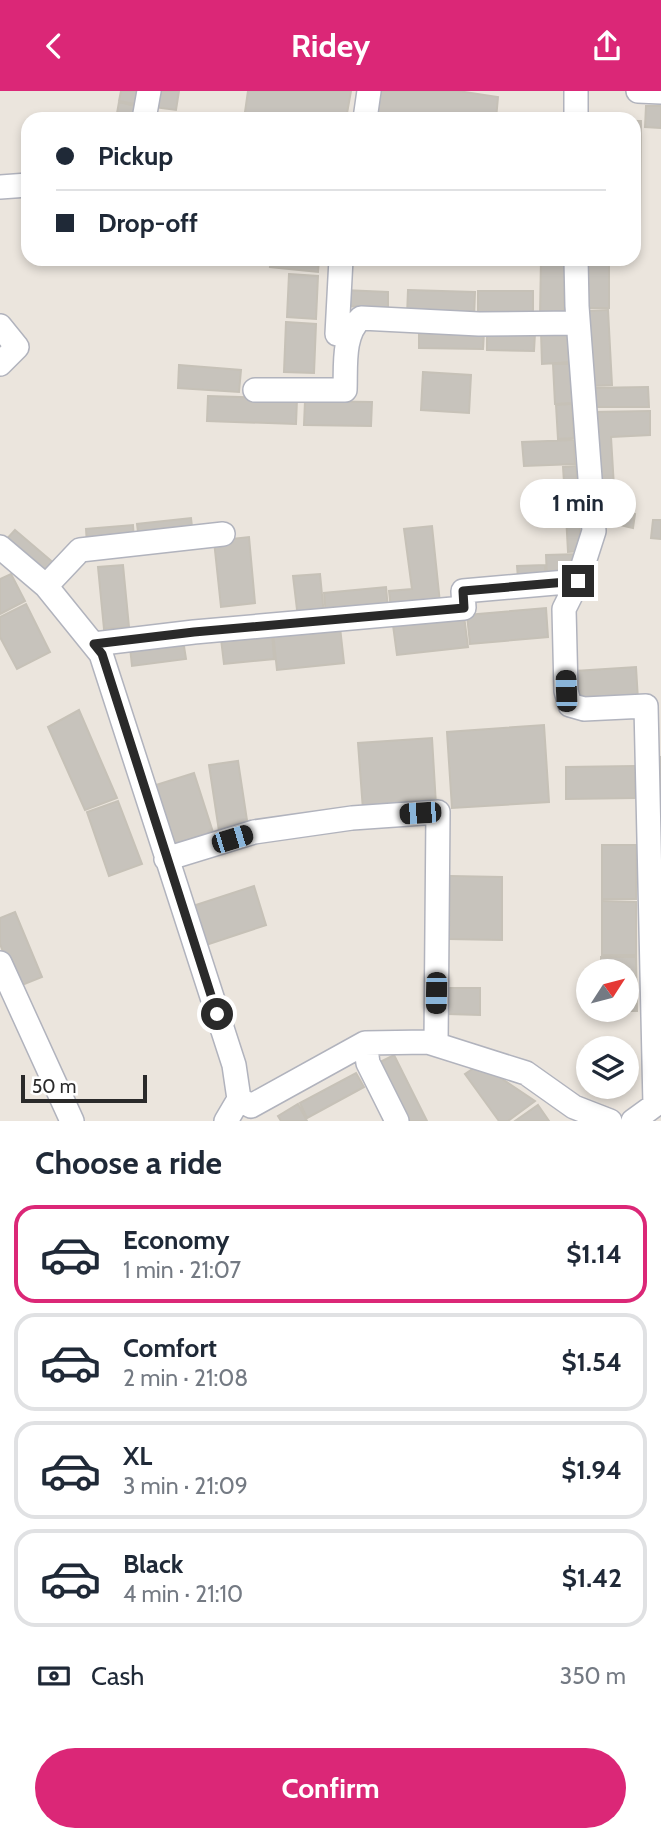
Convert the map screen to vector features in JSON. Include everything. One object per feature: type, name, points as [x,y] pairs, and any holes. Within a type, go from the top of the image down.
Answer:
[{"type":"street","points":[[145,112],[149,91]]},
{"type":"street","points":[[366,112],[369,91]]},
{"type":"street","points":[[576,91],[576,112]]},
{"type":"street","points":[[638,91],[661,92]]},
{"type":"street","points":[[0,187],[21,186]]},
{"type":"street","points":[[341,266],[337,334],[349,336]]},
{"type":"street","points":[[576,266],[594,531],[578,581],[564,609],[566,691],[570,705],[584,709],[646,706],[658,1104],[633,1121]]},
{"type":"street","points":[[255,390],[345,390],[349,336],[352,326],[360,319],[479,324],[578,323]]},
{"type":"street","points":[[0,326],[17,347],[0,364]]},
{"type":"street","points":[[46,586],[80,550],[223,534]]},
{"type":"street","points":[[0,547],[46,586],[102,654],[234,1065],[239,1099],[226,1121]]},
{"type":"street","points":[[94,644],[194,632],[464,608],[463,591],[578,581]]},
{"type":"street","points":[[166,859],[254,832],[352,818],[438,812],[436,1044]]},
{"type":"street","points":[[0,963],[72,1121]]},
{"type":"street","points":[[239,1099],[251,1107],[365,1043],[428,1041],[526,1073],[574,1107],[610,1121]]},
{"type":"street","points":[[365,1043],[368,1063],[397,1121]]},
{"type":"building","points":[[121,91],[138,91],[135,104],[119,101]]},
{"type":"building","points":[[156,91],[179,91],[176,110],[153,107]]},
{"type":"building","points":[[248,91],[351,91],[347,112],[245,112]]},
{"type":"building","points":[[378,91],[458,91],[498,97],[497,112],[376,112]]},
{"type":"building","points":[[119,102],[135,106],[134,112],[117,112]]},
{"type":"building","points":[[646,106],[661,106],[661,128],[645,127]]},
{"type":"building","points":[[270,266],[318,266],[318,272]]},
{"type":"building","points":[[541,266],[564,266],[564,317],[540,317]]},
{"type":"building","points":[[585,266],[609,266],[609,308],[584,308]]},
{"type":"building","points":[[289,274],[318,276],[316,319],[287,317]]},
{"type":"building","points":[[343,290],[388,292],[388,308],[343,306]]},
{"type":"building","points":[[408,290],[475,292],[474,318],[407,316]]},
{"type":"building","points":[[478,291],[533,291],[533,319],[478,319]]},
{"type":"building","points":[[608,310],[612,385],[589,386],[585,311]]},
{"type":"building","points":[[286,322],[316,324],[314,373],[284,372]]},
{"type":"building","points":[[419,331],[484,332],[483,349],[419,348]]},
{"type":"building","points":[[570,331],[571,362],[542,364],[541,332]]},
{"type":"building","points":[[487,332],[535,333],[534,351],[487,350]]},
{"type":"building","points":[[553,364],[571,364],[573,403],[555,404]]},
{"type":"building","points":[[179,365],[241,370],[239,392],[178,388]]},
{"type":"building","points":[[423,372],[471,375],[469,413],[421,410]]},
{"type":"building","points":[[648,387],[649,407],[590,407],[589,388]]},
{"type":"building","points":[[208,396],[297,399],[296,424],[207,421]]},
{"type":"building","points":[[305,401],[372,402],[371,426],[304,425]]},
{"type":"building","points":[[572,404],[574,438],[558,439],[556,405]]},
{"type":"building","points":[[650,411],[650,435],[611,437],[614,487],[596,489],[591,412]]},
{"type":"building","points":[[574,440],[575,464],[524,466],[522,442]]},
{"type":"building","points":[[576,466],[579,512],[566,513],[563,467]]},
{"type":"building","points":[[604,508],[635,514],[633,528],[602,521]]},
{"type":"building","points":[[579,514],[581,551],[568,552],[566,515]]},
{"type":"building","points":[[191,518],[193,535],[139,540],[137,524]]},
{"type":"building","points":[[653,520],[661,520],[661,539],[651,538]]},
{"type":"building","points":[[133,525],[134,541],[87,544],[86,529]]},
{"type":"building","points":[[432,526],[440,603],[391,609],[389,591],[412,589],[404,529]]},
{"type":"building","points":[[15,530],[55,564],[45,575],[5,541]]},
{"type":"building","points":[[249,537],[255,603],[221,607],[214,541]]},
{"type":"building","points":[[580,554],[571,575],[547,577],[546,555]]},
{"type":"building","points":[[123,565],[129,627],[104,629],[98,567]]},
{"type":"building","points":[[545,565],[545,577],[518,578],[517,566]]},
{"type":"building","points":[[11,574],[25,601],[0,614],[0,579]]},
{"type":"building","points":[[320,574],[324,615],[298,618],[293,576]]},
{"type":"building","points":[[386,587],[388,609],[326,615],[324,593]]},
{"type":"building","points":[[26,604],[50,652],[17,669],[0,637],[0,617]]},
{"type":"building","points":[[546,608],[548,637],[470,644],[467,615]]},
{"type":"building","points":[[464,616],[468,647],[397,655],[393,625]]},
{"type":"building","points":[[340,627],[344,663],[277,670],[273,633]]},
{"type":"building","points":[[272,633],[274,659],[224,664],[221,639]]},
{"type":"building","points":[[183,640],[186,659],[132,666],[130,647]]},
{"type":"building","points":[[636,667],[638,700],[577,703],[575,671]]},
{"type":"building","points":[[79,710],[117,798],[85,810],[48,727]]},
{"type":"building","points":[[544,725],[549,802],[452,808],[447,732]]},
{"type":"building","points":[[432,738],[436,805],[363,810],[358,743]]},
{"type":"building","points":[[654,757],[661,757],[661,824],[655,824]]},
{"type":"building","points":[[238,761],[248,827],[219,831],[209,765]]},
{"type":"building","points":[[635,766],[635,798],[566,799],[566,767]]},
{"type":"building","points":[[194,773],[213,832],[169,846],[150,787]]},
{"type":"building","points":[[118,801],[142,864],[109,876],[87,812]]},
{"type":"building","points":[[602,845],[636,845],[636,899],[602,899]]},
{"type":"building","points":[[450,876],[502,877],[502,940],[449,939]]},
{"type":"building","points":[[254,886],[266,925],[203,946],[190,907]]},
{"type":"building","points":[[602,901],[636,902],[636,955],[602,955]]},
{"type":"building","points":[[15,912],[42,977],[17,987],[0,944],[0,918]]},
{"type":"building","points":[[601,957],[636,957],[636,959]]},
{"type":"building","points":[[448,988],[480,988],[480,1015],[448,1014]]},
{"type":"building","points":[[394,1055],[427,1121],[406,1121],[378,1063]]},
{"type":"building","points":[[480,1064],[535,1101],[508,1121],[499,1121],[465,1074]]},
{"type":"building","points":[[356,1073],[364,1087],[307,1118],[300,1103]]},
{"type":"building","points":[[298,1104],[307,1121],[281,1121],[278,1116]]},
{"type":"building","points":[[538,1105],[549,1121],[515,1121]]},
{"type":"route","points":[[217,1014],[102,654],[94,644],[194,632],[464,608],[463,591],[578,581]]}]
